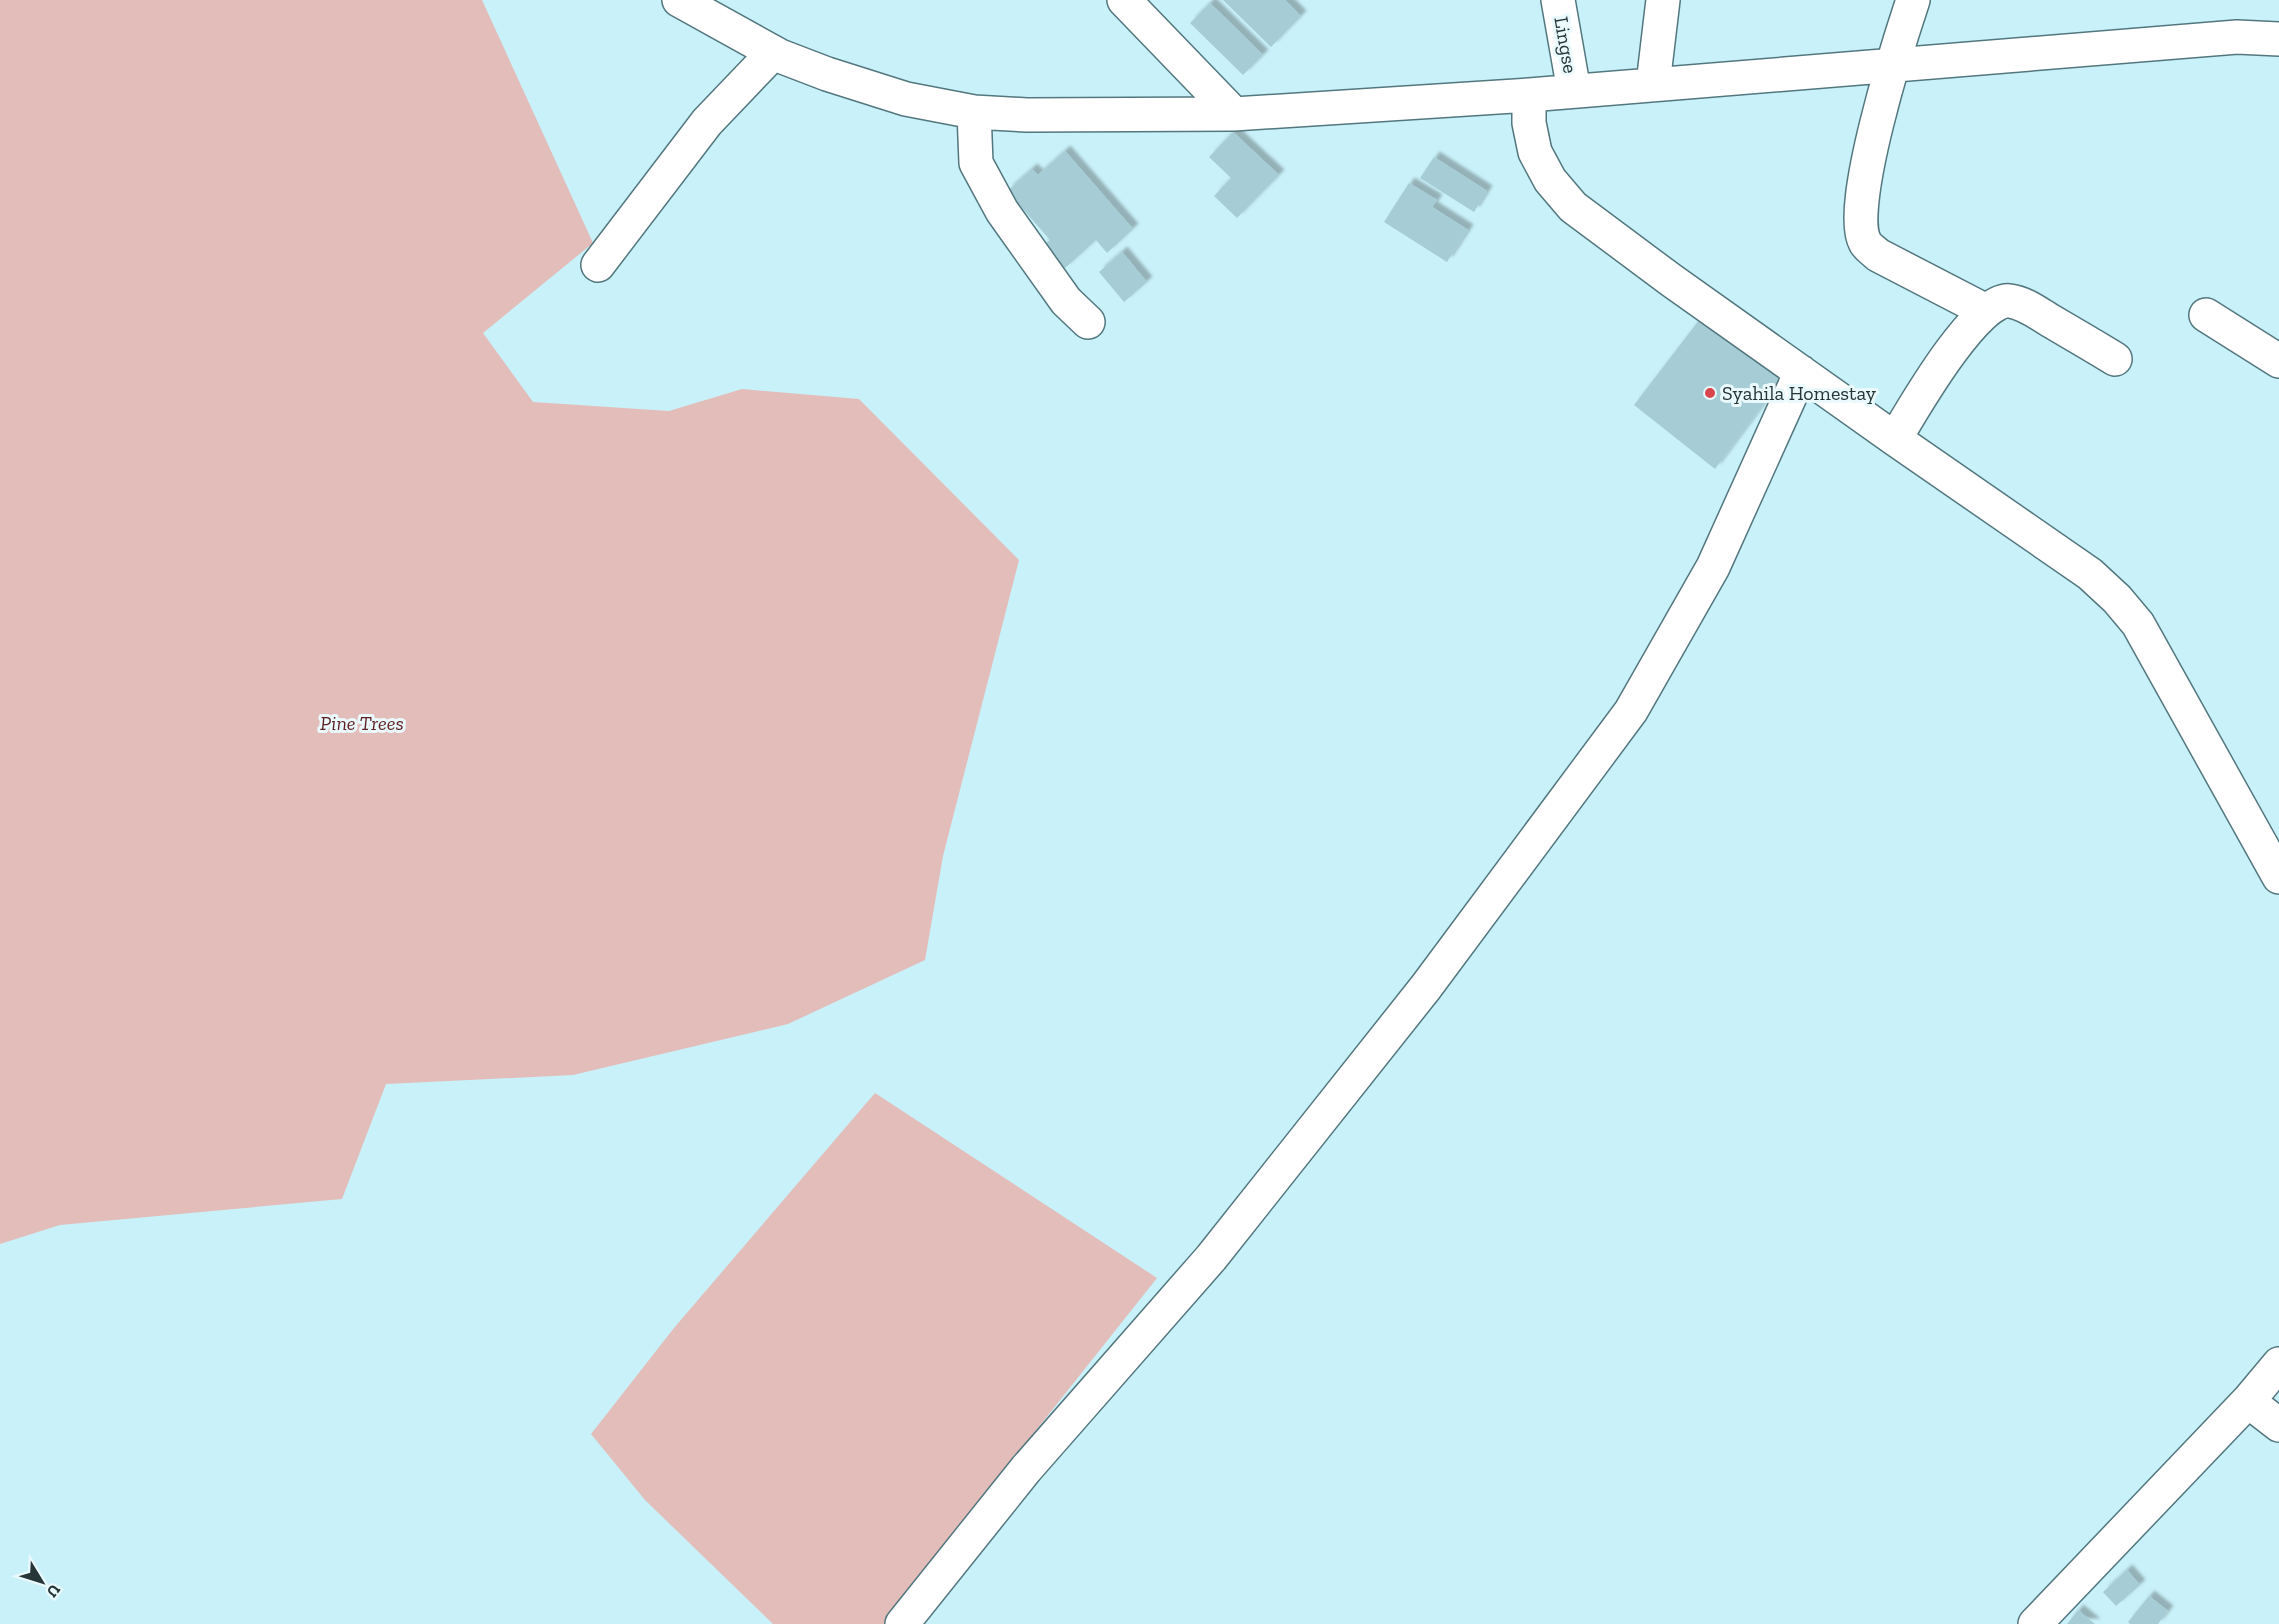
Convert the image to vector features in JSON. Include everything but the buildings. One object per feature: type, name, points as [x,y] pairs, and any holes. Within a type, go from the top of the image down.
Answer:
[{"type":"street","points":[[679,0],[773,53],[827,74],[906,99],[974,112],[1027,115],[1234,114],[1574,91],[2237,37],[2279,39]]},
{"type":"street","points":[[1124,0],[1234,114]]},
{"type":"street","name":"Lingse","points":[[1558,0],[1574,91]]},
{"type":"street","points":[[1653,84],[1663,0]]},
{"type":"street","points":[[1913,0],[1892,65],[1865,171],[1860,214],[1864,242],[1878,255],[1986,311]]},
{"type":"street","points":[[598,265],[707,122],[773,53]]},
{"type":"street","points":[[1529,94],[1529,123],[1535,152],[1550,180],[1573,207],[1894,439],[2090,574],[2117,599],[2138,624],[2279,877]]},
{"type":"street","points":[[974,112],[976,163],[1002,211],[1066,301],[1088,322]]},
{"type":"street","points":[[1894,439],[1949,353],[1986,311],[2000,302],[2010,301],[2026,307],[2115,358]]},
{"type":"street","points":[[2206,315],[2279,361]]},
{"type":"street","points":[[902,1624],[1026,1469],[1211,1257],[1426,987],[1631,711],[1713,567],[1801,372]]},
{"type":"street","points":[[2035,1624],[2248,1401],[2279,1364]]},
{"type":"street","points":[[2248,1401],[2279,1425]]},
{"type":"green space","name":"Pine Trees","points":[[0,0],[482,0],[593,243],[483,333],[533,402],[669,411],[742,389],[859,399],[1019,560],[943,856],[925,960],[788,1024],[573,1075],[386,1084],[342,1199],[60,1225],[0,1244]]},
{"type":"green space","points":[[875,1093],[1157,1278],[894,1609],[886,1624],[773,1624],[645,1500],[591,1434],[674,1328]]},
{"type":"place","name":"Syahila Homestay","points":[[1710,393]]}]
